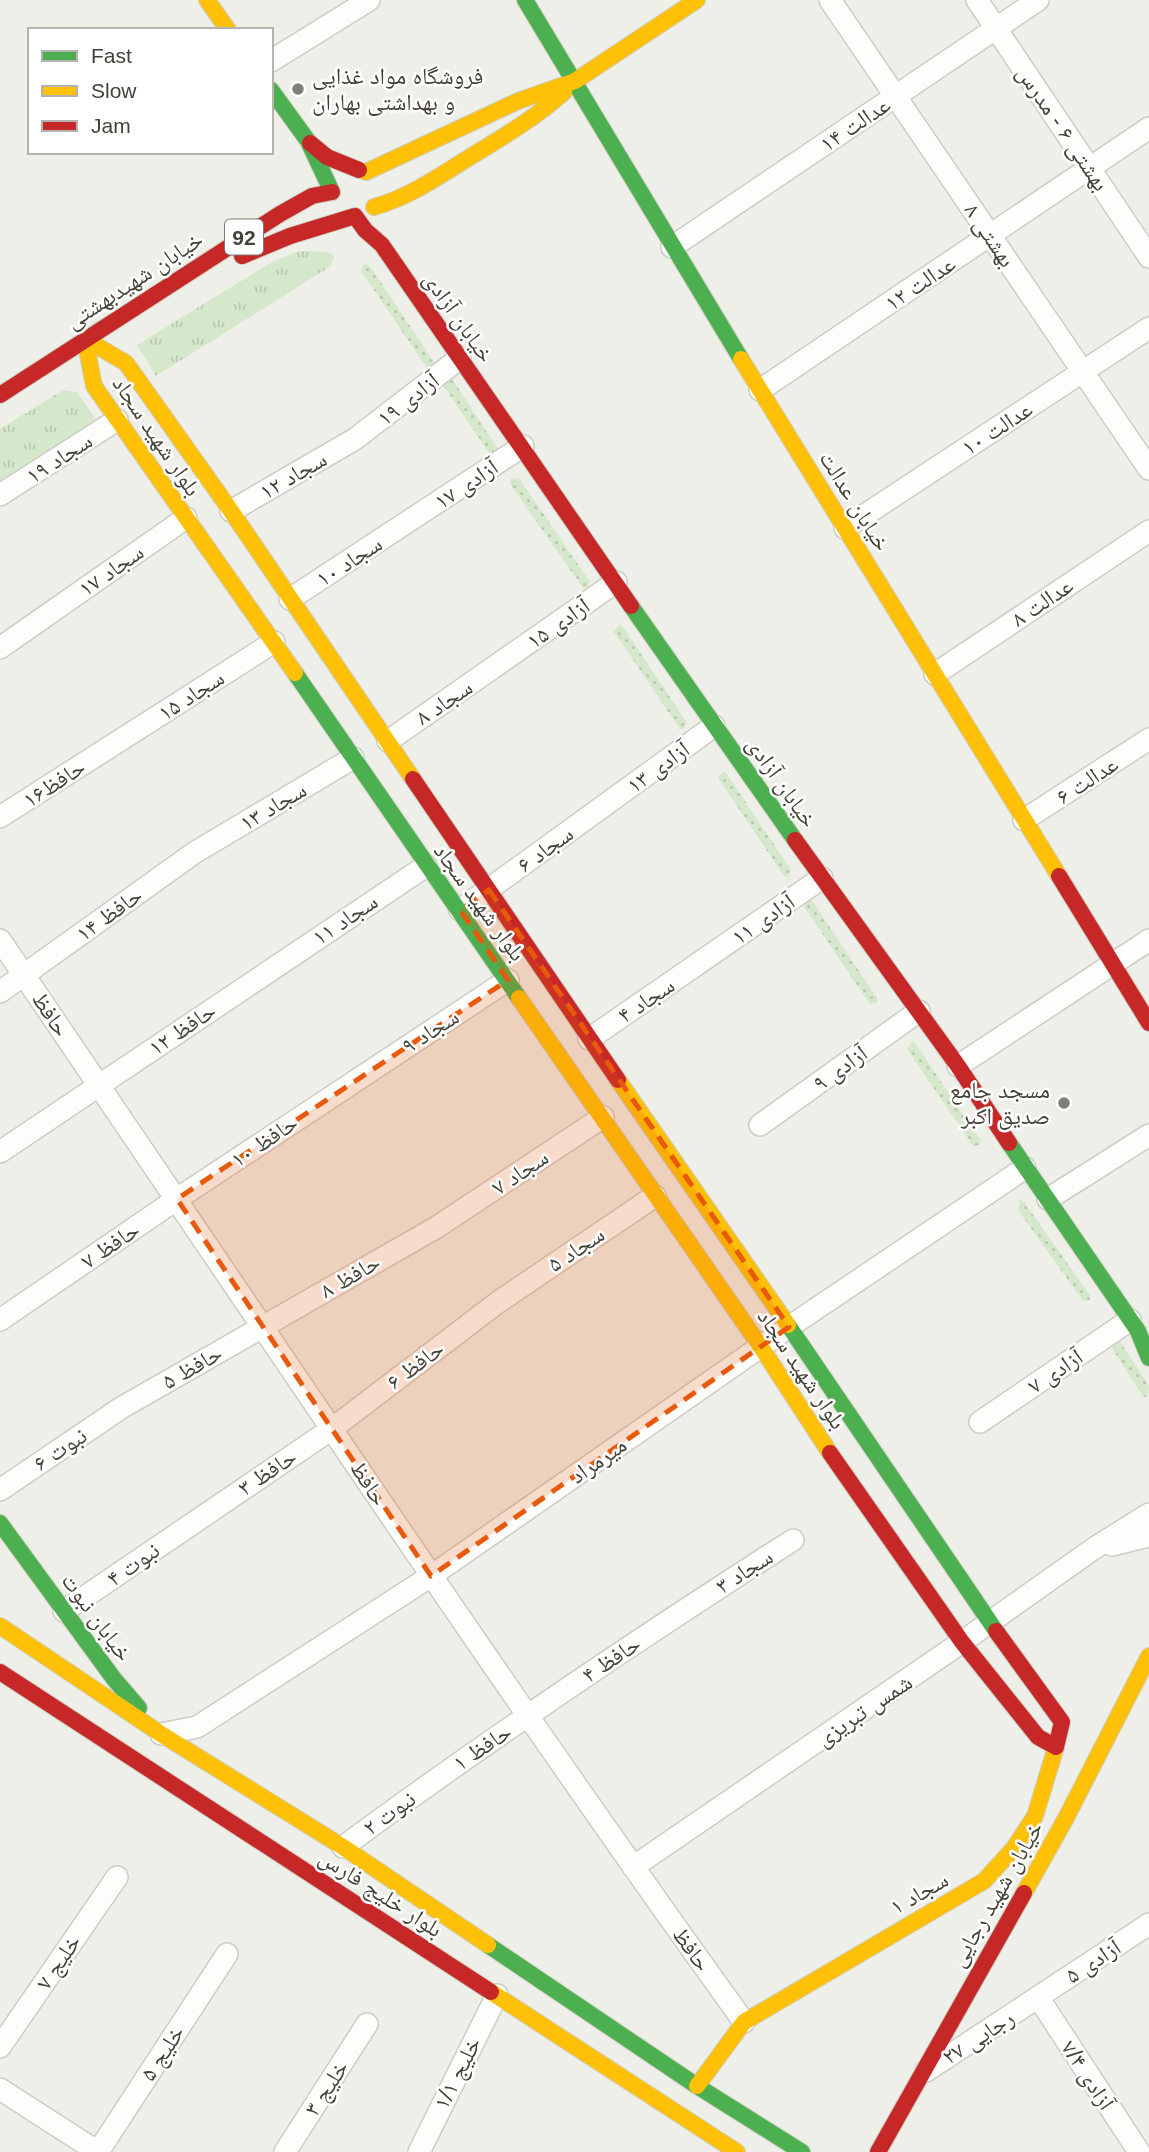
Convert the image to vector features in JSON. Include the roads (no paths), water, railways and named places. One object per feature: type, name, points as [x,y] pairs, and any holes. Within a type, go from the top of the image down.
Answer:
[{"type":"main road","points":[[207,0],[227,28]]},
{"type":"main road","name":"خیابان عدالت","points":[[525,0],[672,247],[1149,1023]]},
{"type":"main road","points":[[332,192],[337,178],[344,173],[404,197],[540,114],[575,81],[697,0]]},
{"type":"main road","points":[[160,292],[290,236],[362,215],[371,185],[518,101],[575,81]]},
{"type":"main road","points":[[273,93],[308,141],[336,206],[348,215],[355,216],[365,230],[382,244]]},
{"type":"main road","points":[[308,141],[327,157],[371,185],[382,244]]},
{"type":"main road","name":"خیابان شهیدبهشتی","points":[[0,395],[299,202],[332,192]]},
{"type":"main road","name":"خیابان آزادی","points":[[382,244],[714,726],[958,1066],[1024,1168],[1144,1338]]},
{"type":"main road","name":"بلوار شهید سجاد","points":[[85,339],[94,386],[603,1117],[761,1347],[859,1497],[962,1643],[1038,1737],[1056,1747]]},
{"type":"main road","name":"بلوار شهید سجاد","points":[[85,339],[126,363],[232,511],[589,1039],[686,1175],[990,1623],[1062,1722]]},
{"type":"main road","name":"خیابان نبوت","points":[[0,1523],[114,1679],[152,1749]]},
{"type":"main road","points":[[0,1626],[152,1749],[343,1847],[698,2086],[802,2152]]},
{"type":"main road","name":"خیابان شهید رجایی","points":[[877,2152],[1066,1818],[1149,1656]]},
{"type":"main road","name":"بلوار خلیج فارس","points":[[0,1672],[152,1749],[497,1995],[737,2152]]},
{"type":"main road","name":"سجاد ۱","points":[[744,2022],[984,1881],[1014,1847],[1035,1816],[1062,1722]]},
{"type":"main road","points":[[698,2086],[744,2022]]},
{"type":"street","points":[[273,60],[369,0]]},
{"type":"street","name":"بهشتی ۸","points":[[830,0],[1149,469]]},
{"type":"street","name":"بهشتی ۶ - مدرس","points":[[977,0],[1149,257]]},
{"type":"street","name":"عدالت ۱۴","points":[[672,247],[1038,0]]},
{"type":"street","name":"عدالت ۱۲","points":[[760,390],[1149,128]]},
{"type":"street","name":"عدالت ۱۰","points":[[845,527],[1149,328]]},
{"type":"street","name":"آزادی ۱۹","points":[[355,439],[460,358]]},
{"type":"street","name":"سجاد ۱۹","points":[[0,495],[117,420]]},
{"type":"street","name":"سجاد ۱۲","points":[[232,511],[355,439]]},
{"type":"street","name":"آزادی ۱۷","points":[[409,523],[523,446]]},
{"type":"street","name":"سجاد ۱۷","points":[[0,648],[186,518]]},
{"type":"street","name":"سجاد ۱۰","points":[[289,599],[409,523]]},
{"type":"street","name":"عدالت ۸","points":[[935,674],[1149,531]]},
{"type":"street","name":"آزادی ۱۵","points":[[500,664],[616,582]]},
{"type":"street","name":"سجاد ۱۵","points":[[108,748],[274,642]]},
{"type":"street","name":"سجاد ۸","points":[[388,741],[500,664]]},
{"type":"street","name":"آزادی ۱۳","points":[[601,808],[714,726]]},
{"type":"street","name":"عدالت ۶","points":[[1024,820],[1149,739]]},
{"type":"street","name":"حافظ۱۶","points":[[0,817],[108,748]]},
{"type":"street","name":"سجاد ۱۳","points":[[194,853],[353,758]]},
{"type":"street","name":"سجاد ۶","points":[[460,911],[601,808]]},
{"type":"street","name":"حافظ ۱۴","points":[[0,992],[194,853]]},
{"type":"street","name":"سجاد ۱۱","points":[[264,973],[426,866]]},
{"type":"street","name":"آزادی ۱۱","points":[[704,961],[822,878]]},
{"type":"street","name":"حافظ","points":[[0,940],[431,1576],[744,2022]]},
{"type":"street","points":[[958,1066],[1149,940]]},
{"type":"street","name":"سجاد ۴","points":[[589,1039],[704,961]]},
{"type":"street","name":"حافظ ۱۲","points":[[0,1152],[264,973]]},
{"type":"street","name":"سجاد ۹","points":[[352,1083],[508,980]]},
{"type":"street","name":"آزادی ۹","points":[[760,1125],[919,1011]]},
{"type":"street","name":"حافظ ۱۰","points":[[177,1199],[352,1083]]},
{"type":"street","name":"سجاد ۷","points":[[437,1227],[603,1117]]},
{"type":"street","points":[[1048,1199],[1149,1135]]},
{"type":"street","name":"میرمراد","points":[[152,1749],[197,1727],[431,1576],[789,1327],[1024,1168]]},
{"type":"street","name":"سجاد ۵","points":[[497,1303],[655,1196]]},
{"type":"street","name":"حافظ ۷","points":[[0,1320],[177,1199]]},
{"type":"street","name":"حافظ ۸","points":[[263,1326],[437,1227]]},
{"type":"street","name":"حافظ ۶","points":[[333,1428],[497,1303]]},
{"type":"street","name":"حافظ ۵","points":[[121,1408],[263,1326]]},
{"type":"street","name":"آزادی ۷","points":[[980,1422],[1144,1338]]},
{"type":"street","name":"نبوت ۶","points":[[0,1490],[121,1408]]},
{"type":"street","name":"حافظ ۳","points":[[201,1517],[333,1428]]},
{"type":"street","name":"شمس تبریزی","points":[[633,1867],[962,1643],[1093,1549],[1149,1514]]},
{"type":"street","name":"نبوت ۴","points":[[64,1611],[201,1517]]},
{"type":"street","points":[[1093,1549],[1149,1536]]},
{"type":"street","name":"سجاد ۳","points":[[695,1603],[793,1539]]},
{"type":"street","name":"حافظ ۴","points":[[528,1716],[695,1603]]},
{"type":"street","name":"حافظ ۱","points":[[436,1778],[528,1716]]},
{"type":"street","name":"نبوت ۲","points":[[343,1847],[436,1778]]},
{"type":"street","name":"خلیج ۷","points":[[0,2047],[117,1877]]},
{"type":"street","name":"آزادی ۵","points":[[1038,1997],[1149,1924]]},
{"type":"street","name":"خلیج ۵","points":[[98,2152],[227,1954]]},
{"type":"street","name":"خلیج ۱/۱","points":[[419,2152],[497,1995]]},
{"type":"street","name":"رجایی ۲۷","points":[[918,2076],[1038,1997]]},
{"type":"street","name":"آزادی ۷/۴","points":[[1038,1997],[1139,2152]]},
{"type":"street","name":"خلیج ۳","points":[[285,2152],[367,2024]]},
{"type":"street","points":[[0,2089],[98,2152]]},
{"type":"place","name":"فروشگاه مواد غذایی و بهداشتی بهاران","points":[[298,89]]},
{"type":"place","name":"مسجد جامع صدیق اکبر","points":[[1064,1103]]}]
